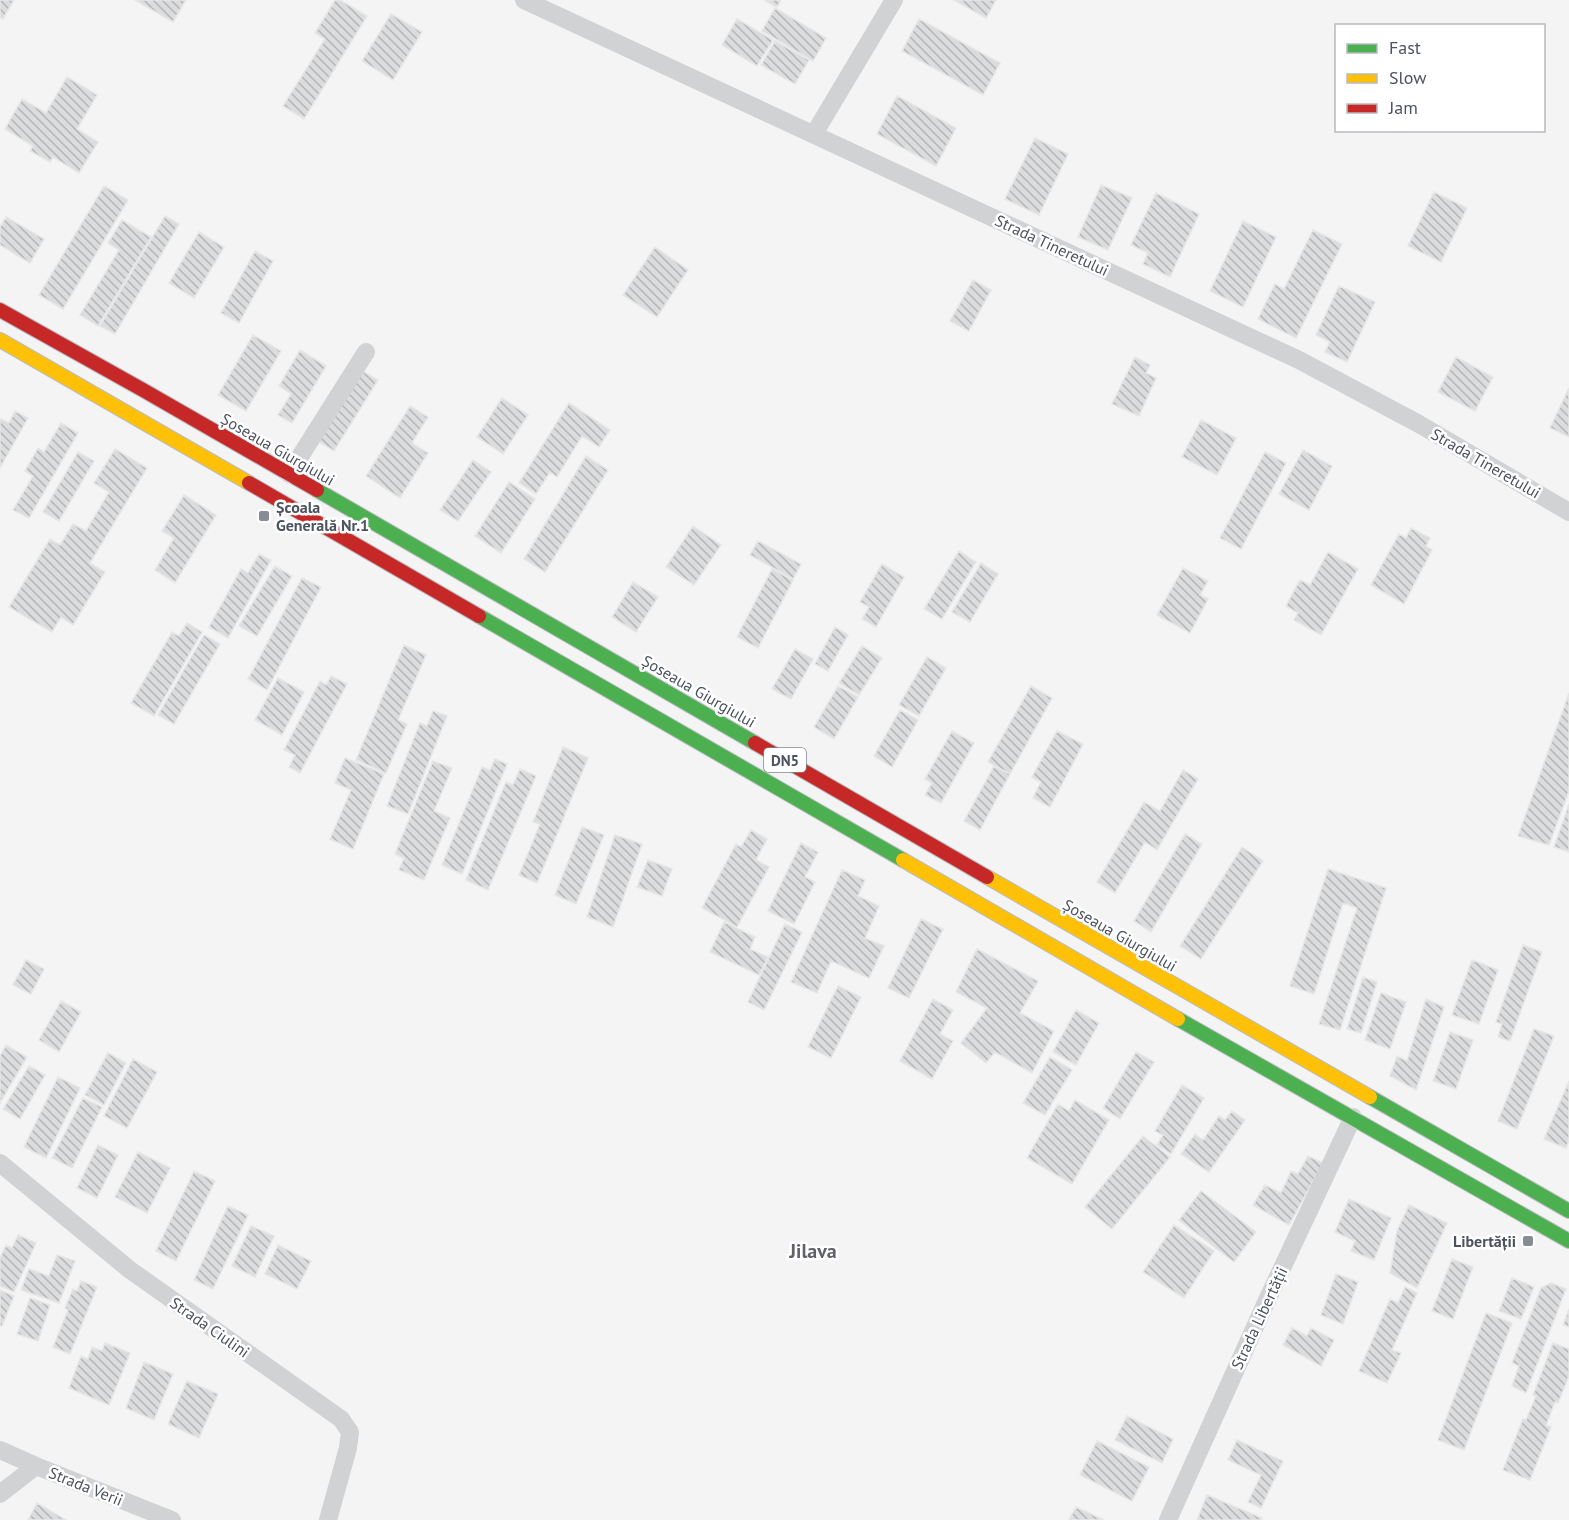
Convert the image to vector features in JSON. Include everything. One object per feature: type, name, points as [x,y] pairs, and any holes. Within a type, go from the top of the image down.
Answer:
[{"type":"highway","name":"Șoseaua Giurgiului","points":[[0,310],[1569,1211]]},
{"type":"highway","name":"DN5","points":[[0,340],[1309,1094],[1569,1241]]},
{"type":"street","name":"Strada Tineretului","points":[[524,0],[1299,360],[1419,424],[1569,512]]},
{"type":"street","points":[[814,134],[894,0]]},
{"type":"street","points":[[289,474],[366,352]]},
{"type":"street","name":"Strada Libertății","points":[[1168,1520],[1353,1117]]},
{"type":"street","name":"Strada Ciulini","points":[[0,1163],[130,1270],[341,1419],[350,1432],[348,1448],[328,1520]]},
{"type":"street","name":"Strada Verii","points":[[0,1450],[172,1520]]},
{"type":"street","points":[[0,1494],[36,1466]]},
{"type":"building","points":[[0,0],[14,0],[3,19],[0,17]]},
{"type":"building","points":[[135,0],[186,0],[173,22]]},
{"type":"building","points":[[335,0],[340,0],[367,16],[304,119],[283,106],[325,39],[315,33]]},
{"type":"building","points":[[764,0],[781,0],[777,7]]},
{"type":"building","points":[[954,0],[996,0],[986,18]]},
{"type":"building","points":[[775,8],[826,38],[813,61],[762,31]]},
{"type":"building","points":[[391,14],[422,32],[393,80],[362,61]]},
{"type":"building","points":[[737,19],[773,40],[757,66],[722,45]]},
{"type":"building","points":[[919,19],[1000,63],[983,95],[902,51]]},
{"type":"building","points":[[775,41],[809,60],[795,84],[761,65]]},
{"type":"building","points":[[67,77],[97,95],[77,129],[98,142],[79,173],[53,157],[50,162],[30,151],[33,146],[5,129],[22,99],[46,113]]},
{"type":"building","points":[[897,96],[956,128],[936,166],[877,134]]},
{"type":"building","points":[[1035,138],[1068,154],[1039,215],[1005,199]]},
{"type":"building","points":[[1101,185],[1132,198],[1108,250],[1078,237]]},
{"type":"building","points":[[104,186],[128,200],[63,309],[39,295]]},
{"type":"building","points":[[1434,192],[1467,208],[1441,262],[1408,246]]},
{"type":"building","points":[[1156,193],[1199,214],[1170,277],[1143,264],[1148,253],[1131,245]]},
{"type":"building","points":[[165,216],[179,224],[115,334],[100,326]]},
{"type":"building","points":[[6,217],[44,239],[30,263],[0,245],[0,227]]},
{"type":"building","points":[[122,220],[151,237],[98,326],[80,315],[119,250],[108,243]]},
{"type":"building","points":[[1243,221],[1276,237],[1243,307],[1210,291]]},
{"type":"building","points":[[1313,230],[1342,244],[1296,338],[1258,319],[1275,284],[1284,289]]},
{"type":"building","points":[[199,232],[224,247],[194,298],[169,283]]},
{"type":"building","points":[[655,247],[688,270],[657,317],[623,295]]},
{"type":"building","points":[[255,251],[273,261],[239,323],[221,313]]},
{"type":"building","points":[[973,280],[991,290],[969,331],[950,321]]},
{"type":"building","points":[[1339,286],[1375,302],[1347,362],[1325,352],[1330,342],[1316,335]]},
{"type":"building","points":[[253,335],[281,351],[246,411],[218,395]]},
{"type":"building","points":[[300,350],[326,366],[292,423],[278,415],[291,394],[279,386]]},
{"type":"building","points":[[1135,357],[1150,365],[1146,373],[1156,378],[1139,416],[1112,404]]},
{"type":"building","points":[[1456,357],[1493,377],[1475,411],[1438,392]]},
{"type":"building","points":[[359,369],[378,380],[334,451],[316,440]]},
{"type":"building","points":[[1569,388],[1569,437],[1550,428]]},
{"type":"building","points":[[502,398],[528,415],[503,454],[477,437]]},
{"type":"building","points":[[569,403],[610,430],[599,447],[582,436],[557,477],[550,472],[536,494],[519,483]]},
{"type":"building","points":[[410,406],[428,417],[412,443],[428,453],[400,498],[366,476]]},
{"type":"building","points":[[15,411],[28,418],[0,468],[0,420],[9,423]]},
{"type":"building","points":[[1201,420],[1236,438],[1217,475],[1182,457]]},
{"type":"building","points":[[61,423],[78,433],[29,518],[13,510],[33,476],[25,471],[38,448],[44,452]]},
{"type":"building","points":[[115,449],[147,468],[90,563],[105,572],[73,625],[61,617],[52,632],[9,607],[50,539],[60,545],[73,524],[86,531],[109,492],[94,483]]},
{"type":"building","points":[[1303,450],[1332,466],[1309,510],[1279,494]]},
{"type":"building","points":[[78,452],[94,461],[59,521],[43,512]]},
{"type":"building","points":[[1265,452],[1286,463],[1241,549],[1220,538]]},
{"type":"building","points":[[586,456],[608,470],[545,572],[524,559]]},
{"type":"building","points":[[473,460],[491,472],[458,521],[440,510]]},
{"type":"building","points":[[509,482],[535,499],[501,553],[475,536]]},
{"type":"building","points":[[184,495],[216,515],[175,583],[155,570],[174,538],[162,531]]},
{"type":"building","points":[[693,526],[721,545],[694,585],[666,567]]},
{"type":"building","points":[[1411,528],[1430,538],[1426,546],[1432,550],[1404,604],[1371,585],[1399,534],[1406,538]]},
{"type":"building","points":[[758,541],[801,564],[793,579],[750,555]]},
{"type":"building","points":[[959,551],[976,562],[942,619],[924,609]]},
{"type":"building","points":[[1328,552],[1358,569],[1321,635],[1294,620],[1298,613],[1286,606],[1300,580],[1310,585]]},
{"type":"building","points":[[259,554],[271,560],[228,638],[209,627],[241,569],[248,573]]},
{"type":"building","points":[[981,563],[998,574],[970,622],[952,612]]},
{"type":"building","points":[[882,564],[904,577],[876,627],[862,619],[869,607],[860,602]]},
{"type":"building","points":[[275,566],[292,576],[257,636],[239,626]]},
{"type":"building","points":[[1183,568],[1208,581],[1200,595],[1208,599],[1190,633],[1157,615]]},
{"type":"building","points":[[772,569],[793,580],[758,648],[737,637]]},
{"type":"building","points":[[302,578],[321,587],[267,690],[248,679]]},
{"type":"building","points":[[633,582],[658,597],[636,632],[612,617]]},
{"type":"building","points":[[187,623],[202,632],[154,716],[131,703],[172,632],[179,636]]},
{"type":"building","points":[[835,627],[848,635],[828,671],[815,664]]},
{"type":"building","points":[[204,635],[220,644],[174,724],[158,715]]},
{"type":"building","points":[[404,645],[426,655],[398,720],[407,724],[386,773],[356,760]]},
{"type":"building","points":[[862,646],[882,658],[859,695],[839,683]]},
{"type":"building","points":[[795,649],[813,659],[791,699],[772,689]]},
{"type":"building","points":[[927,657],[946,668],[919,716],[899,705]]},
{"type":"building","points":[[331,676],[347,684],[300,773],[289,767],[295,755],[284,750],[320,681],[326,685]]},
{"type":"building","points":[[278,678],[304,692],[282,735],[255,720]]},
{"type":"building","points":[[838,686],[858,697],[834,739],[814,727]]},
{"type":"building","points":[[1031,686],[1052,698],[1010,774],[988,762]]},
{"type":"building","points":[[1569,693],[1569,791],[1549,845],[1518,836]]},
{"type":"building","points":[[900,710],[918,720],[892,767],[874,756]]},
{"type":"building","points":[[433,711],[447,716],[408,814],[387,806],[420,723],[427,726]]},
{"type":"building","points":[[952,731],[974,743],[941,803],[925,795],[932,783],[925,779]]},
{"type":"building","points":[[1057,731],[1083,744],[1050,807],[1033,798],[1041,782],[1032,777]]},
{"type":"building","points":[[563,747],[588,758],[537,883],[519,875],[540,824],[533,822]]},
{"type":"building","points":[[345,758],[384,774],[353,849],[330,839],[351,790],[335,783]]},
{"type":"building","points":[[495,759],[507,764],[462,874],[442,865],[482,767],[490,770]]},
{"type":"building","points":[[433,761],[452,768],[434,811],[450,818],[424,880],[399,870],[404,858],[395,854]]},
{"type":"building","points":[[994,766],[1010,774],[980,830],[964,821]]},
{"type":"building","points":[[520,769],[536,776],[488,890],[466,880],[506,782],[513,785]]},
{"type":"building","points":[[1183,770],[1198,779],[1157,850],[1145,842],[1115,893],[1097,882],[1144,802],[1160,811]]},
{"type":"building","points":[[1569,804],[1569,852],[1554,847]]},
{"type":"building","points":[[582,827],[604,835],[576,904],[555,895]]},
{"type":"building","points":[[751,830],[767,839],[756,860],[769,867],[737,927],[702,908],[736,844],[741,847]]},
{"type":"building","points":[[1185,834],[1202,844],[1151,932],[1134,921]]},
{"type":"building","points":[[615,835],[642,844],[613,927],[587,917]]},
{"type":"building","points":[[801,843],[818,852],[805,877],[815,882],[794,924],[768,911]]},
{"type":"building","points":[[1242,847],[1263,861],[1201,959],[1180,946]]},
{"type":"building","points":[[648,860],[672,869],[662,896],[637,887]]},
{"type":"building","points":[[1328,869],[1386,888],[1340,1030],[1319,1024],[1357,908],[1343,903],[1314,994],[1290,986]]},
{"type":"building","points":[[842,870],[865,880],[858,896],[879,906],[865,938],[884,946],[869,978],[831,961],[817,993],[791,982]]},
{"type":"building","points":[[921,919],[943,929],[909,998],[888,988]]},
{"type":"building","points":[[724,922],[755,937],[750,949],[768,957],[759,975],[710,952]]},
{"type":"building","points":[[785,924],[802,932],[764,1010],[748,1002]]},
{"type":"building","points":[[1523,945],[1542,952],[1510,1041],[1498,1037],[1502,1024],[1496,1022]]},
{"type":"building","points":[[977,949],[1038,981],[1020,1013],[1054,1031],[1032,1073],[995,1052],[986,1063],[961,1043],[987,1008],[956,992]]},
{"type":"building","points":[[26,960],[44,969],[31,994],[13,985]]},
{"type":"building","points":[[1472,960],[1498,970],[1479,1024],[1452,1015]]},
{"type":"building","points":[[1363,977],[1377,982],[1361,1033],[1347,1029]]},
{"type":"building","points":[[838,986],[861,997],[831,1058],[808,1047]]},
{"type":"building","points":[[1381,993],[1406,1002],[1390,1049],[1365,1040]]},
{"type":"building","points":[[933,999],[953,1010],[940,1034],[953,1041],[932,1079],[900,1061]]},
{"type":"building","points":[[1426,999],[1444,1007],[1416,1090],[1390,1076],[1397,1056],[1407,1061]]},
{"type":"building","points":[[61,1001],[81,1012],[59,1052],[39,1040]]},
{"type":"building","points":[[1076,1010],[1099,1023],[1076,1065],[1053,1052]]},
{"type":"building","points":[[1534,1029],[1554,1036],[1517,1129],[1498,1121]]},
{"type":"building","points":[[1450,1032],[1473,1040],[1456,1089],[1433,1081]]},
{"type":"building","points":[[6,1045],[27,1057],[0,1103],[0,1056]]},
{"type":"building","points":[[1136,1052],[1154,1062],[1120,1119],[1103,1108]]},
{"type":"building","points":[[108,1053],[126,1063],[104,1105],[85,1095]]},
{"type":"building","points":[[1050,1057],[1072,1070],[1045,1115],[1023,1103]]},
{"type":"building","points":[[133,1059],[157,1072],[127,1128],[104,1116]]},
{"type":"building","points":[[29,1066],[45,1075],[20,1119],[3,1109]]},
{"type":"building","points":[[58,1077],[80,1088],[46,1158],[24,1147]]},
{"type":"building","points":[[1569,1081],[1569,1140],[1566,1148],[1544,1139]]},
{"type":"building","points":[[1182,1085],[1204,1098],[1171,1154],[1157,1145],[1163,1135],[1155,1131]]},
{"type":"building","points":[[83,1098],[102,1107],[72,1168],[52,1158]]},
{"type":"building","points":[[1075,1100],[1109,1120],[1072,1184],[1027,1158],[1058,1104],[1069,1111]]},
{"type":"building","points":[[1232,1111],[1245,1120],[1209,1172],[1181,1154],[1195,1134],[1203,1140],[1219,1116],[1225,1120]]},
{"type":"building","points":[[1143,1136],[1170,1157],[1112,1229],[1085,1207]]},
{"type":"building","points":[[98,1145],[118,1155],[97,1198],[77,1188]]},
{"type":"building","points":[[138,1152],[170,1168],[147,1213],[115,1197]]},
{"type":"building","points":[[1308,1156],[1323,1163],[1289,1225],[1253,1205],[1265,1185],[1281,1193],[1291,1171],[1298,1174]]},
{"type":"building","points":[[194,1171],[215,1181],[176,1261],[156,1251]]},
{"type":"building","points":[[1201,1191],[1256,1232],[1234,1262],[1179,1220]]},
{"type":"building","points":[[1349,1199],[1391,1218],[1374,1260],[1351,1251],[1355,1241],[1335,1232]]},
{"type":"building","points":[[1409,1205],[1447,1223],[1417,1288],[1390,1273],[1397,1231]]},
{"type":"building","points":[[228,1206],[248,1215],[213,1289],[194,1280]]},
{"type":"building","points":[[1174,1225],[1214,1251],[1184,1298],[1143,1272]]},
{"type":"building","points":[[251,1226],[274,1236],[255,1277],[232,1266]]},
{"type":"building","points":[[18,1235],[36,1243],[14,1292],[0,1286],[0,1258],[6,1245],[12,1248]]},
{"type":"building","points":[[278,1245],[311,1261],[297,1289],[265,1274]]},
{"type":"building","points":[[57,1255],[75,1261],[59,1303],[21,1290],[29,1269],[49,1276]]},
{"type":"building","points":[[1452,1259],[1473,1267],[1453,1319],[1432,1311]]},
{"type":"building","points":[[1336,1274],[1358,1282],[1343,1324],[1321,1315]]},
{"type":"building","points":[[1512,1278],[1534,1287],[1521,1319],[1499,1311]]},
{"type":"building","points":[[81,1281],[97,1287],[70,1354],[53,1347],[68,1310],[65,1308],[73,1289],[77,1291]]},
{"type":"building","points":[[1551,1283],[1566,1289],[1526,1393],[1512,1386],[1519,1366],[1512,1363],[1541,1288]]},
{"type":"building","points":[[1405,1287],[1417,1293],[1392,1350],[1401,1353],[1387,1383],[1359,1371],[1390,1299],[1398,1303]]},
{"type":"building","points":[[0,1290],[14,1296],[2,1326],[0,1326]]},
{"type":"building","points":[[30,1298],[50,1305],[38,1341],[17,1334]]},
{"type":"building","points":[[1569,1309],[1569,1327],[1563,1325]]},
{"type":"building","points":[[1486,1313],[1512,1323],[1464,1450],[1438,1440]]},
{"type":"building","points":[[1292,1328],[1307,1336],[1311,1328],[1334,1340],[1321,1366],[1283,1345]]},
{"type":"building","points":[[105,1343],[130,1353],[109,1405],[69,1388],[81,1356],[88,1359],[92,1347],[102,1351]]},
{"type":"building","points":[[1553,1343],[1569,1349],[1569,1376],[1546,1425],[1551,1427],[1530,1480],[1503,1470],[1523,1419],[1526,1420],[1536,1396],[1533,1395]]},
{"type":"building","points":[[144,1362],[173,1374],[154,1420],[126,1408]]},
{"type":"building","points":[[187,1381],[218,1394],[199,1438],[168,1424]]},
{"type":"building","points":[[1127,1416],[1173,1439],[1162,1463],[1115,1440]]},
{"type":"building","points":[[1237,1440],[1283,1461],[1261,1508],[1248,1502],[1261,1475],[1228,1460]]},
{"type":"building","points":[[1097,1441],[1149,1467],[1132,1501],[1080,1475]]},
{"type":"building","points":[[1207,1495],[1262,1518],[1261,1520],[1197,1520]]},
{"type":"building","points":[[37,1503],[66,1520],[28,1520]]},
{"type":"building","points":[[1076,1507],[1104,1520],[1069,1520]]},
{"type":"traffic: fast","points":[[317,490],[755,743]]},
{"type":"traffic: fast","points":[[479,616],[903,860]]},
{"type":"traffic: fast","points":[[1178,1019],[1569,1241]]},
{"type":"traffic: fast","points":[[1370,1097],[1569,1211]]},
{"type":"traffic: slow","points":[[0,340],[249,483]]},
{"type":"traffic: slow","points":[[903,860],[1178,1019]]},
{"type":"traffic: slow","points":[[987,877],[1370,1097]]},
{"type":"traffic: jam","points":[[0,310],[317,490]]},
{"type":"traffic: jam","points":[[249,483],[479,616]]},
{"type":"traffic: jam","points":[[755,743],[987,877]]},
{"type":"place","name":"Școala Generală Nr.1","points":[[264,516]]},
{"type":"place","name":"Libertății","points":[[1528,1241]]},
{"type":"district","name":"Jilava","points":[[813,1251]]}]
